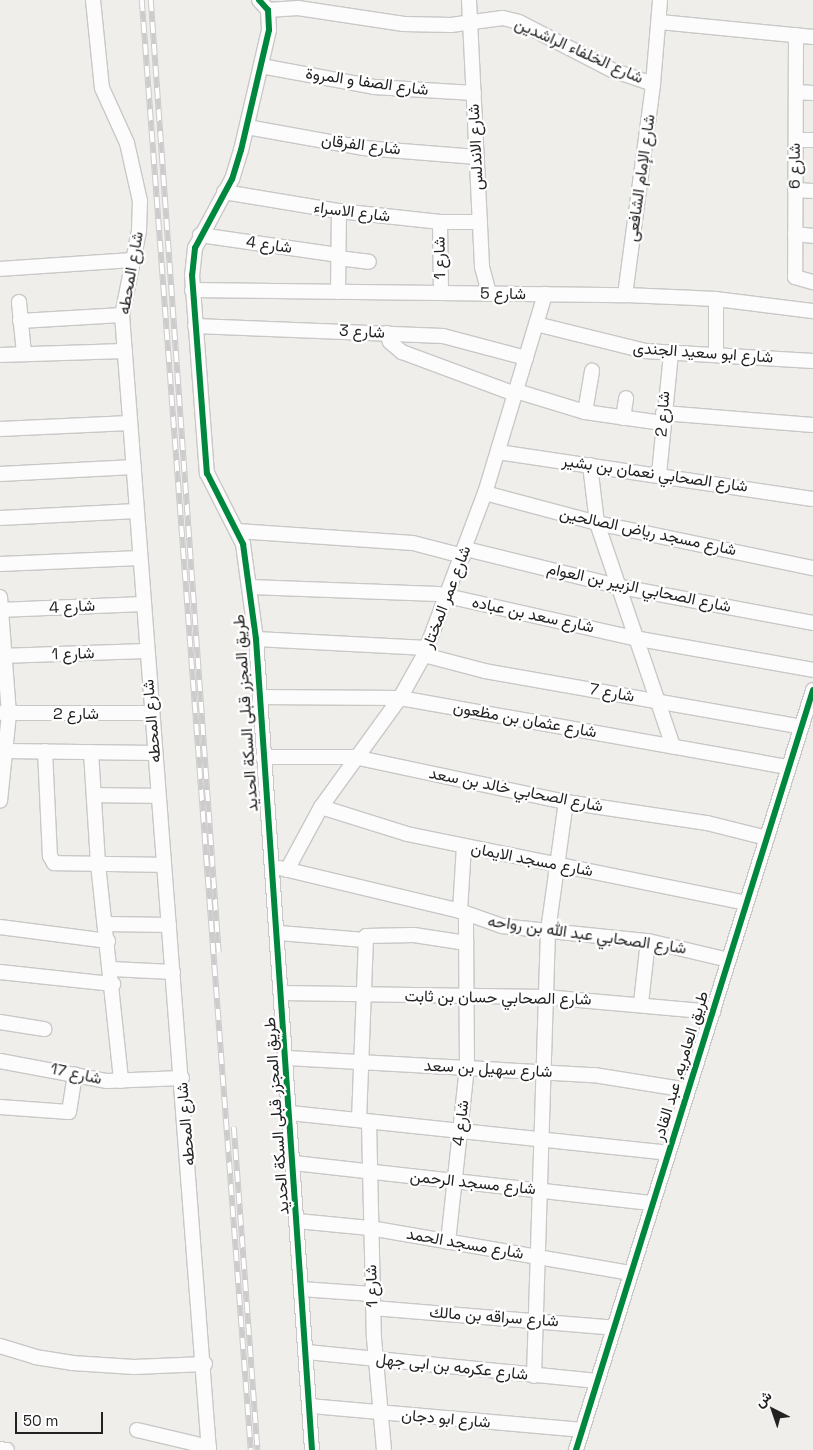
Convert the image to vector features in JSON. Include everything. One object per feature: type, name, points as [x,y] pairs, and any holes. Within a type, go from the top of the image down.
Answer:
[{"type":"street","name":"شارع المحطه","points":[[93,0],[102,88],[136,172],[140,201],[133,260],[122,315],[146,651],[205,1364],[209,1448]]},
{"type":"street","name":"شارع الاندلس","points":[[469,0],[482,267],[489,294]]},
{"type":"street","name":"شارع الإمام الشافعى","points":[[625,296],[654,84],[660,22],[660,0]]},
{"type":"street","name":"شارع الخلفاء الراشدين","points":[[263,5],[298,8],[398,24],[495,18],[520,22],[612,70],[654,84]]},
{"type":"street","name":"طريق المجزر قبلى السكة الحديد","points":[[263,5],[270,25],[247,127],[237,164],[200,235],[192,262],[192,290],[207,473],[218,502],[237,531],[247,559],[256,639],[263,757],[279,934],[312,1450]]},
{"type":"street","points":[[660,22],[813,37]]},
{"type":"street","name":"شارع 6","points":[[796,35],[795,277],[813,282]]},
{"type":"street","name":"شارع الصفا و المروة","points":[[261,66],[374,87],[474,93]]},
{"type":"street","points":[[796,92],[813,93]]},
{"type":"street","name":"شارع الفرقان","points":[[247,127],[364,148],[477,156]]},
{"type":"street","points":[[796,140],[813,140]]},
{"type":"street","points":[[795,190],[813,191]]},
{"type":"street","name":"شارع الاسراء","points":[[224,192],[339,211],[440,222],[480,222]]},
{"type":"street","points":[[338,292],[339,211]]},
{"type":"street","name":"شارع 1","points":[[440,222],[441,293]]},
{"type":"street","points":[[795,234],[813,236]]},
{"type":"street","name":"شارع 4","points":[[200,235],[369,262]]},
{"type":"street","points":[[0,269],[133,260]]},
{"type":"street","name":"شارع 5","points":[[192,290],[625,296],[716,299],[813,310]]},
{"type":"street","name":"شارع عمر المختار","points":[[287,870],[321,807],[354,757],[400,698],[426,652],[485,493],[545,294]]},
{"type":"street","points":[[716,299],[716,353]]},
{"type":"street","points":[[19,302],[24,354]]},
{"type":"street","points":[[20,321],[122,315]]},
{"type":"street","name":"شارع ابو سعيد الجندى","points":[[536,324],[620,346],[671,354],[716,353],[813,361]]},
{"type":"street","name":"شارع 3","points":[[194,326],[387,334],[472,341],[526,358]]},
{"type":"street","points":[[387,334],[390,342],[402,352],[516,392],[585,412],[624,418],[813,425]]},
{"type":"street","points":[[0,355],[124,351]]},
{"type":"street","name":"شارع 2","points":[[659,474],[663,418],[671,354]]},
{"type":"street","points":[[585,412],[592,372]]},
{"type":"street","points":[[624,418],[626,398]]},
{"type":"street","points":[[0,430],[130,423]]},
{"type":"street","name":"شارع الصحابي نعمان بن بشير","points":[[498,452],[659,474],[813,499]]},
{"type":"street","points":[[590,465],[597,524],[654,701],[673,746]]},
{"type":"street","points":[[0,474],[134,467]]},
{"type":"street","name":"شارع مسجد رياض الصالحين","points":[[485,493],[597,524],[813,568]]},
{"type":"street","points":[[0,518],[137,511]]},
{"type":"street","name":"شارع الصحابي الزبير بن العوام","points":[[237,531],[413,543],[464,552],[617,586],[813,624]]},
{"type":"street","points":[[0,564],[140,558]]},
{"type":"street","name":"شارع سعد بن عباده","points":[[250,587],[428,592],[634,638],[813,670]]},
{"type":"street","name":"شارع 4","points":[[0,606],[143,604]]},
{"type":"street","points":[[0,606],[4,656],[6,751],[0,801]]},
{"type":"street","name":"شارع 7","points":[[256,639],[426,652],[485,671],[801,727]]},
{"type":"street","name":"شارع 1","points":[[4,656],[146,651]]},
{"type":"street","name":"طريق العامريه, عبد القادر","points":[[576,1450],[813,690]]},
{"type":"street","name":"شارع عثمان بن مظعون","points":[[260,697],[400,698],[789,767]]},
{"type":"street","name":"شارع 2","points":[[5,713],[152,714]]},
{"type":"street","points":[[6,751],[155,753]]},
{"type":"street","points":[[45,752],[51,860],[57,864],[164,865]]},
{"type":"street","points":[[91,752],[98,864],[113,984],[120,1081]]},
{"type":"street","name":"شارع الصحابي خالد بن سعد","points":[[263,757],[354,757],[566,802],[707,823],[767,838]]},
{"type":"street","points":[[94,795],[158,796]]},
{"type":"street","points":[[534,1376],[548,931],[555,864],[566,802]]},
{"type":"street","name":"شارع مسجد الايمان","points":[[321,807],[384,828],[746,903]]},
{"type":"street","name":"شارع 4","points":[[448,1242],[453,1181],[461,1131],[467,1068],[466,943],[463,912],[464,846]]},
{"type":"street","name":"شارع الصحابي عبد الله بن رواحه","points":[[272,866],[463,912],[502,926],[648,941],[729,960]]},
{"type":"street","points":[[106,924],[169,925]]},
{"type":"street","points":[[0,926],[108,941]]},
{"type":"street","points":[[279,934],[365,940],[369,934],[406,935],[466,943]]},
{"type":"street","name":"شارع 1","points":[[365,940],[360,1062],[370,1172],[373,1301],[384,1450]]},
{"type":"street","points":[[641,1003],[648,941]]},
{"type":"street","points":[[111,969],[173,972]]},
{"type":"street","points":[[0,972],[113,984]]},
{"type":"street","name":"شارع الصحابي حسان بن ثابت","points":[[283,993],[363,996],[545,997],[641,1003],[713,1012]]},
{"type":"street","points":[[0,1022],[44,1029]]},
{"type":"street","name":"شارع سهيل بن سعد","points":[[287,1058],[545,1072],[688,1090]]},
{"type":"street","name":"شارع 17","points":[[0,1061],[75,1074],[92,1079],[120,1081],[182,1078]]},
{"type":"street","points":[[0,1107],[69,1112],[75,1074]]},
{"type":"street","points":[[290,1114],[668,1153]]},
{"type":"street","name":"شارع مسجد الرحمن","points":[[294,1163],[653,1203]]},
{"type":"street","name":"شارع مسجد الحمد","points":[[297,1221],[370,1228],[631,1273]]},
{"type":"street","name":"شارع سراقه بن مالك","points":[[301,1289],[373,1301],[614,1328]]},
{"type":"street","points":[[0,1346],[35,1357],[82,1364],[134,1368],[205,1364]]},
{"type":"street","name":"شارع عكرمه بن ابى جهل","points":[[307,1352],[598,1381]]},
{"type":"street","name":"شارع ابو دجان","points":[[310,1406],[582,1430]]},
{"type":"street","points":[[137,1430],[209,1448]]},
{"type":"street","points":[[0,1449],[7,1450]]},
{"type":"railway","points":[[142,0],[251,1450]]},
{"type":"railway","points":[[151,0],[219,953]]},
{"type":"railway","points":[[234,1127],[258,1450]]},
{"type":"cycle path","points":[[259,0],[268,10],[269,30],[241,150],[232,179],[195,248],[192,275],[207,473],[243,544],[256,639],[312,1450]]},
{"type":"cycle path","points":[[576,1450],[813,690]]}]
